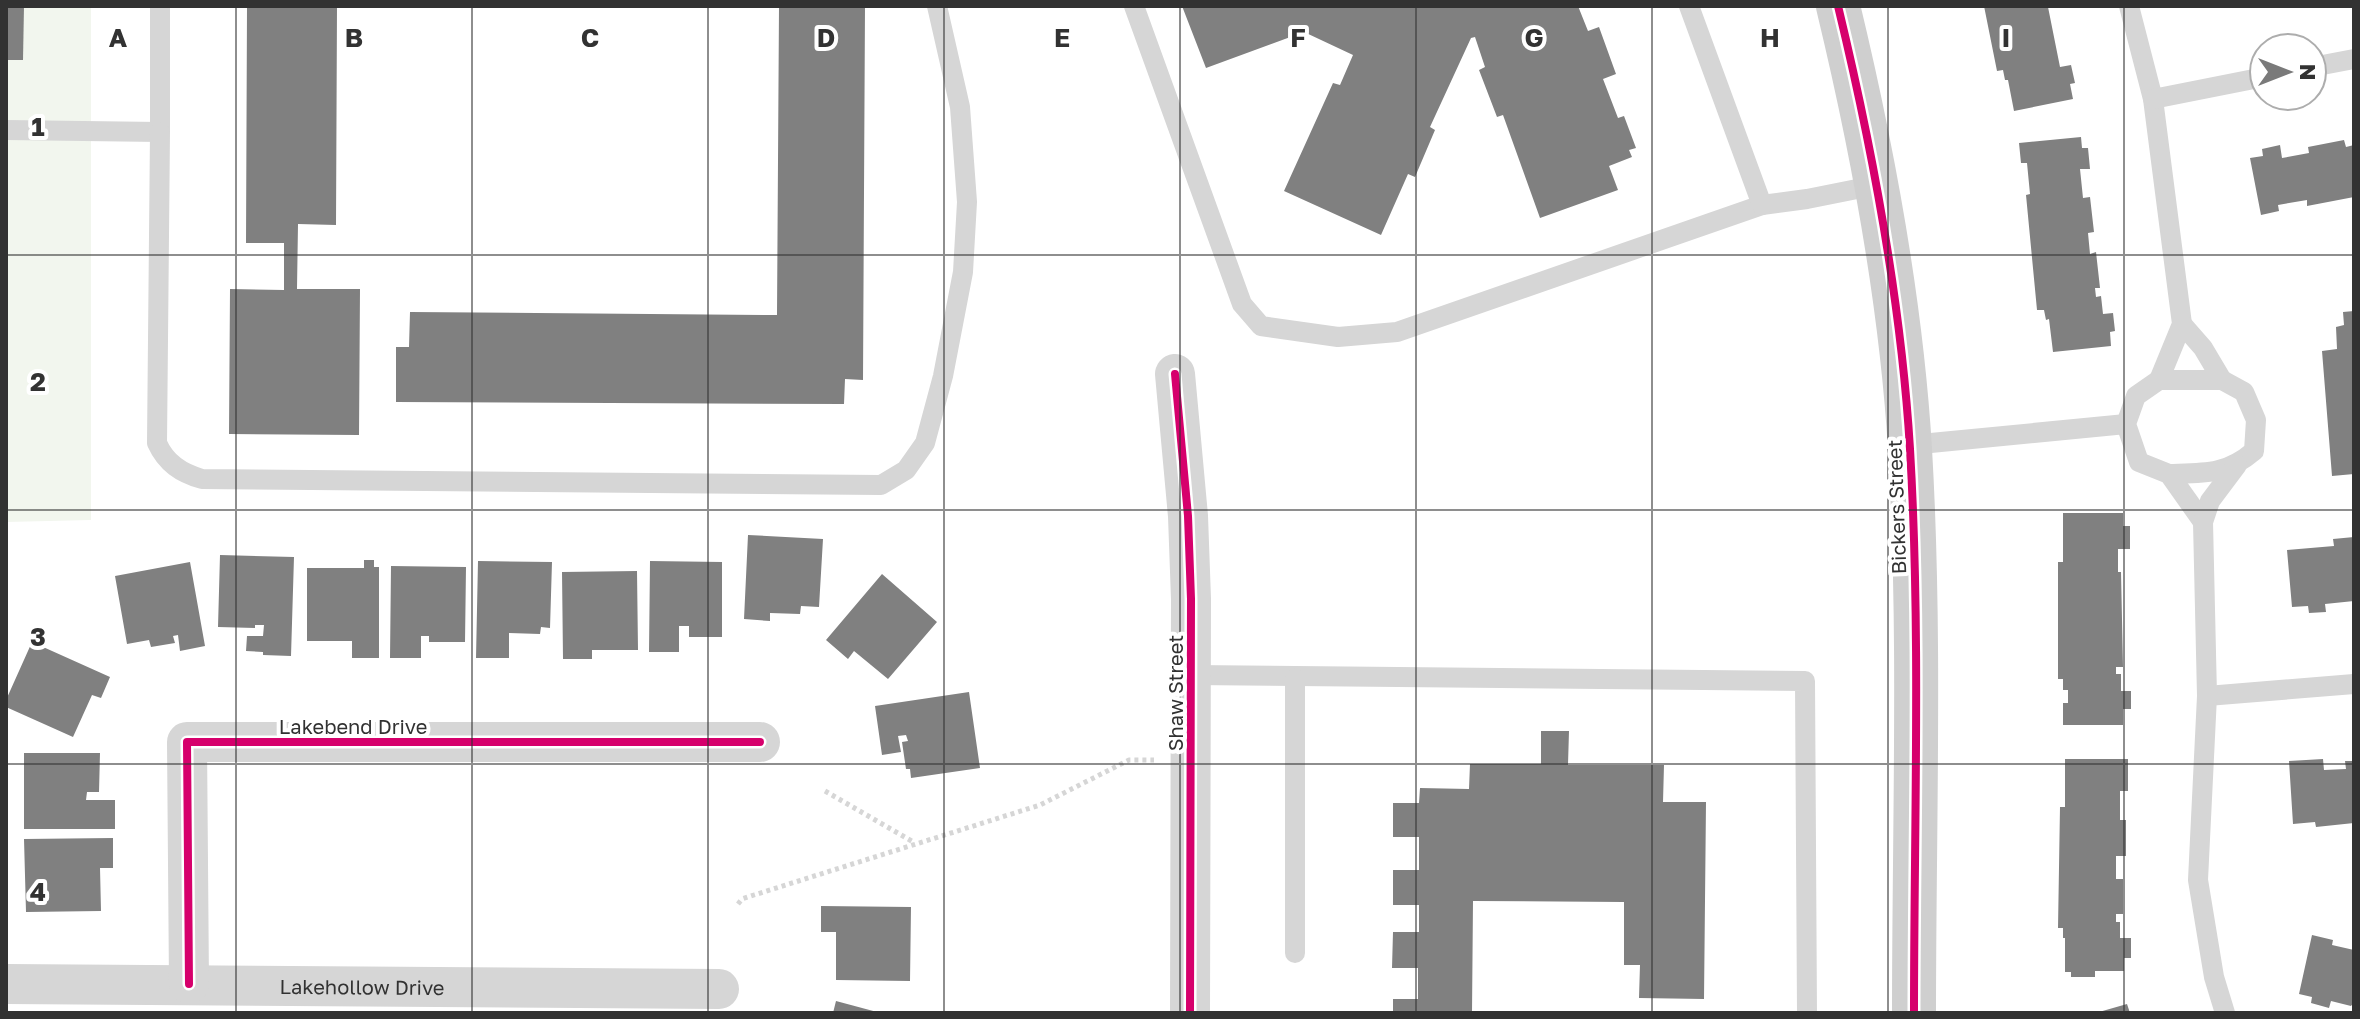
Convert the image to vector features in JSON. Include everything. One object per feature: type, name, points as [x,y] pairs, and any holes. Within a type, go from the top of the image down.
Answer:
[{"type":"street","name":"Bickers Street","points":[[1838,6],[1877,185],[1896,314],[1910,445],[1915,558],[1914,1013]]},
{"type":"street","name":"Shaw Street","points":[[1175,374],[1188,516],[1192,675],[1190,1013]]},
{"type":"street","name":"Lakebend Drive","points":[[189,984],[187,742],[760,742]]},
{"type":"street","name":"Lakehollow Drive","points":[[6,984],[719,989]]},
{"type":"lane","points":[[160,6],[157,443],[163,456],[187,475],[202,479],[881,485],[906,470],[925,443],[950,346],[963,272],[967,202],[960,107],[937,6]]},
{"type":"lane","points":[[1134,6],[1242,304],[1261,326],[1338,337],[1397,332],[1762,205],[1877,185]]},
{"type":"lane","points":[[1689,6],[1762,205]]},
{"type":"lane","points":[[2129,6],[2153,99],[2182,324],[2159,380],[2136,396],[2126,424],[2139,462],[2169,474],[2205,473],[2237,465]]},
{"type":"lane","points":[[2328,64],[2354,59]]},
{"type":"lane","points":[[2153,99],[2248,80]]},
{"type":"lane","points":[[6,130],[160,132]]},
{"type":"lane","points":[[2182,324],[2203,348],[2222,380]]},
{"type":"lane","points":[[2159,380],[2222,380],[2244,392],[2256,420],[2254,451],[2237,465],[2210,501],[2203,522],[2207,696],[2198,880],[2214,977],[2225,1013]]},
{"type":"lane","points":[[1910,445],[2126,424]]},
{"type":"lane","points":[[2169,474],[2203,522]]},
{"type":"lane","points":[[1192,675],[1805,681],[1807,1013]]},
{"type":"lane","points":[[1295,678],[1295,953]]},
{"type":"lane","points":[[2207,696],[2354,684]]},
{"type":"path","points":[[738,904],[754,895],[1040,805],[1129,760],[1191,761]]},
{"type":"path","points":[[825,791],[916,843]]},
{"type":"shaded area","points":[[6,6],[91,6],[91,520],[6,522]]},
{"type":"building","points":[[6,6],[24,6],[23,60],[6,60]]},
{"type":"building","points":[[247,6],[337,6],[336,225],[298,224],[297,289],[360,289],[359,435],[229,434],[230,289],[284,290],[284,243],[246,243]]},
{"type":"building","points":[[779,6],[865,6],[863,380],[845,379],[844,404],[396,402],[396,347],[409,347],[410,312],[777,315]]},
{"type":"building","points":[[1182,6],[1578,6],[1588,31],[1599,27],[1616,74],[1603,79],[1618,118],[1624,116],[1636,148],[1629,150],[1632,157],[1609,166],[1618,190],[1540,218],[1503,115],[1497,117],[1479,70],[1485,67],[1475,37],[1471,38],[1430,127],[1435,130],[1415,177],[1408,174],[1381,235],[1284,191],[1333,83],[1340,85],[1353,55],[1304,32],[1206,68]]},
{"type":"building","points":[[1984,6],[2048,7],[2060,67],[2071,65],[2075,83],[2070,84],[2073,99],[2014,111],[2008,80],[2005,80],[2003,70],[1997,71]]},
{"type":"building","points":[[2081,137],[2082,148],[2088,148],[2090,169],[2080,169],[2083,198],[2090,197],[2094,232],[2088,233],[2090,254],[2096,252],[2100,288],[2095,288],[2096,297],[2101,296],[2103,314],[2113,313],[2115,331],[2110,332],[2111,346],[2053,352],[2049,319],[2046,320],[2044,310],[2037,310],[2026,195],[2030,194],[2027,163],[2021,163],[2019,143]]},
{"type":"building","points":[[2344,140],[2346,147],[2354,145],[2354,197],[2307,206],[2307,200],[2278,205],[2279,211],[2261,215],[2250,158],[2263,156],[2262,149],[2280,145],[2282,158],[2309,153],[2308,147]]},
{"type":"building","points":[[2354,311],[2354,474],[2332,476],[2322,351],[2337,349],[2336,327],[2344,325],[2343,312]]},
{"type":"building","points":[[2063,513],[2123,513],[2123,526],[2130,526],[2130,549],[2118,549],[2123,667],[2116,667],[2116,674],[2121,674],[2121,691],[2131,691],[2131,709],[2123,709],[2123,725],[2063,725],[2063,703],[2068,703],[2068,690],[2063,690],[2063,679],[2058,679],[2058,562],[2063,562]]},
{"type":"building","points":[[748,535],[823,539],[819,607],[801,606],[800,614],[770,613],[770,621],[744,619]]},
{"type":"building","points":[[2354,537],[2354,601],[2325,604],[2326,612],[2309,613],[2308,606],[2292,607],[2287,550],[2334,546],[2333,539]]},
{"type":"building","points":[[220,555],[294,557],[291,656],[246,651],[247,636],[263,636],[264,625],[255,625],[255,628],[218,627]]},
{"type":"building","points":[[364,560],[374,560],[374,567],[379,567],[379,658],[352,658],[352,641],[307,641],[307,568],[364,568]]},
{"type":"building","points":[[478,561],[552,562],[550,628],[541,627],[540,634],[509,633],[509,658],[476,658]]},
{"type":"building","points":[[650,561],[722,562],[722,637],[689,637],[689,626],[679,626],[679,652],[649,652]]},
{"type":"building","points":[[190,562],[205,646],[180,651],[178,635],[173,636],[175,643],[151,647],[149,640],[127,644],[115,576]]},
{"type":"building","points":[[391,566],[466,567],[465,642],[429,642],[429,636],[421,636],[421,658],[390,658]]},
{"type":"building","points":[[637,571],[638,650],[592,650],[592,659],[563,659],[562,572]]},
{"type":"building","points":[[882,574],[937,622],[888,679],[854,651],[848,659],[826,640]]},
{"type":"building","points":[[32,642],[110,677],[101,698],[92,695],[73,737],[6,707],[6,700]]},
{"type":"building","points":[[969,692],[980,768],[911,778],[910,769],[906,769],[902,742],[908,741],[906,735],[898,736],[901,752],[882,755],[875,706]]},
{"type":"building","points":[[1541,731],[1569,731],[1568,765],[1664,765],[1663,802],[1706,802],[1704,999],[1639,998],[1640,965],[1624,965],[1624,902],[1473,901],[1472,1013],[1393,1013],[1393,999],[1418,999],[1418,968],[1392,968],[1393,932],[1419,932],[1419,905],[1393,905],[1393,870],[1419,870],[1419,837],[1393,837],[1393,803],[1419,803],[1420,788],[1469,789],[1470,764],[1541,764]]},
{"type":"building","points":[[24,753],[100,753],[99,792],[87,792],[86,800],[115,800],[115,829],[24,829]]},
{"type":"building","points":[[2065,759],[2128,759],[2128,791],[2120,791],[2120,820],[2126,820],[2126,856],[2116,856],[2116,879],[2123,879],[2123,914],[2116,914],[2116,922],[2120,922],[2120,938],[2131,938],[2131,958],[2124,958],[2124,971],[2095,971],[2095,977],[2071,977],[2071,972],[2065,972],[2065,938],[2063,928],[2058,928],[2060,807],[2065,807]]},
{"type":"building","points":[[2323,759],[2324,770],[2346,769],[2345,761],[2354,761],[2354,823],[2316,827],[2315,822],[2293,824],[2289,761]]},
{"type":"building","points":[[113,838],[113,868],[100,868],[101,911],[26,912],[24,839]]},
{"type":"building","points":[[821,906],[911,907],[910,981],[836,980],[836,932],[821,932]]},
{"type":"building","points":[[2312,935],[2333,940],[2332,945],[2354,950],[2354,1002],[2351,1006],[2331,1001],[2329,1008],[2311,1003],[2312,997],[2299,994]]},
{"type":"building","points":[[836,1001],[877,1012],[877,1013],[833,1013]]},
{"type":"building","points":[[2127,1004],[2130,1013],[2099,1013],[2099,1012]]},
{"type":"cycle path","points":[[1838,6],[1884,226],[1906,393],[1916,660],[1914,1013]]},
{"type":"cycle path","points":[[1175,374],[1188,516],[1191,599],[1190,1013]]},
{"type":"cycle path","points":[[189,984],[187,742],[760,742]]}]
